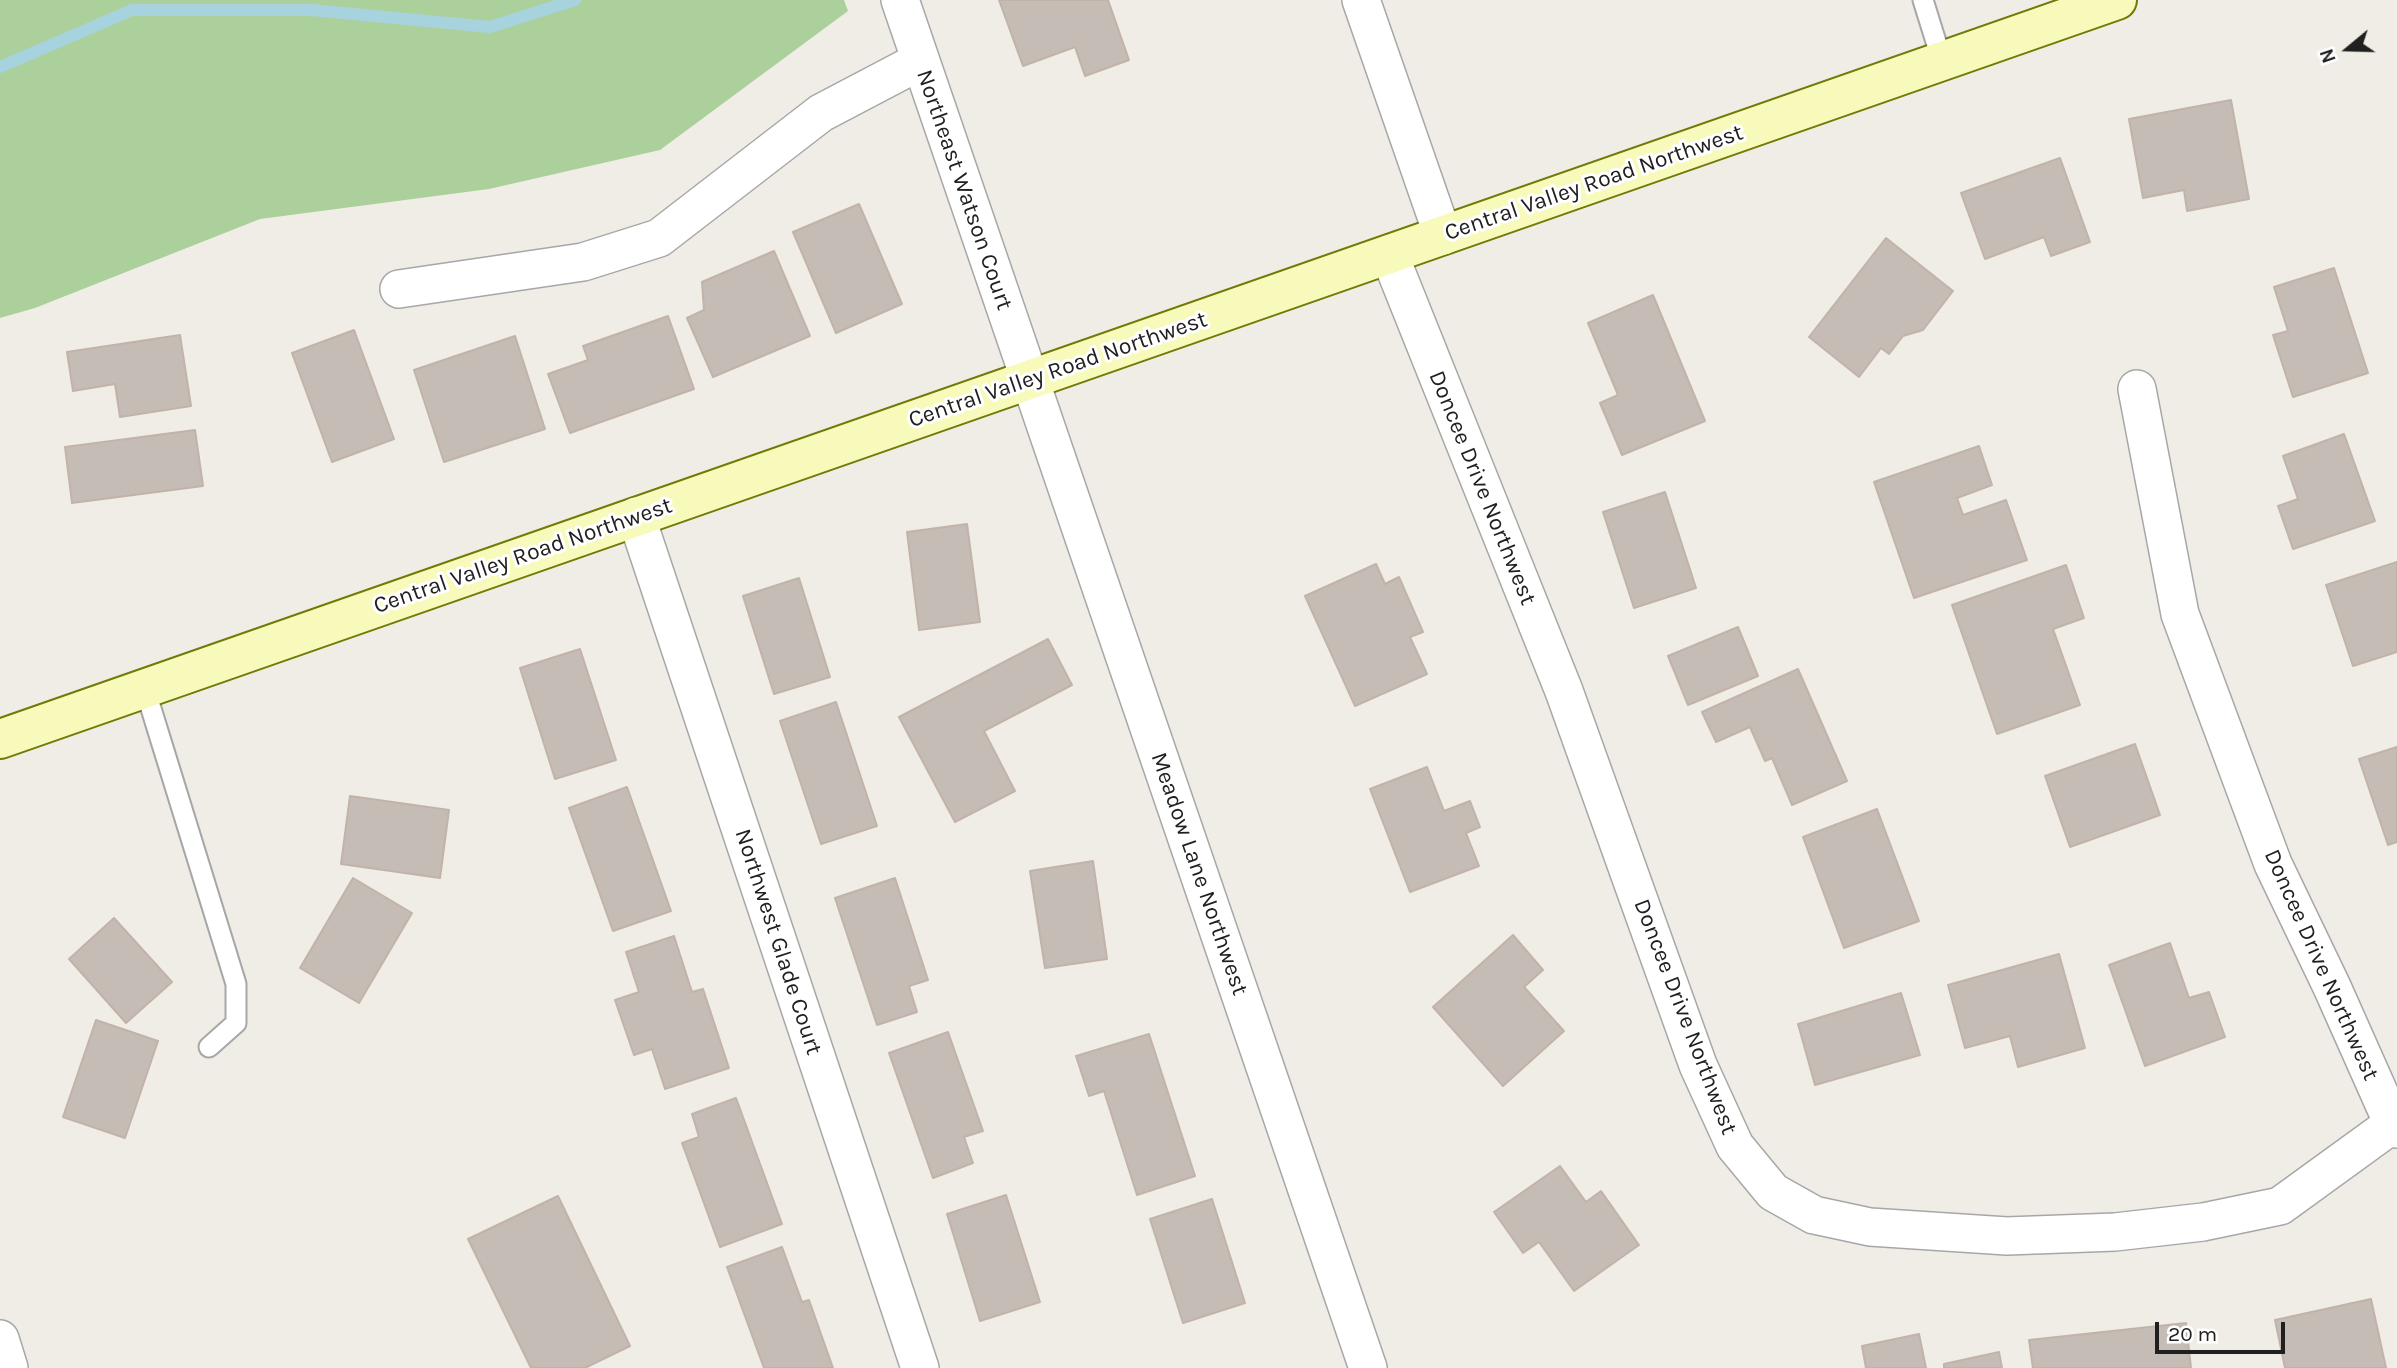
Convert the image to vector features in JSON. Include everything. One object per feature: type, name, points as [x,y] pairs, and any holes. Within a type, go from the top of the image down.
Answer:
[{"type":"main road","name":"Central Valley Road Northwest","points":[[0,739],[2117,0]]},
{"type":"street","name":"Northeast Watson Court","points":[[900,0],[1029,381]]},
{"type":"street","points":[[1361,0],[1443,236]]},
{"type":"street","points":[[399,289],[583,262],[659,237],[821,113],[920,61]]},
{"type":"street","name":"Doncee Drive Northwest","points":[[1388,254],[1563,691],[1698,1065],[1735,1146],[1773,1192],[1814,1215],[1870,1227],[2007,1236],[2115,1233],[2203,1222],[2280,1206],[2395,1126],[2273,864],[2180,614],[2137,389]]},
{"type":"street","name":"Meadow Lane Northwest","points":[[1029,381],[1368,1368]]},
{"type":"street","name":"Northwest Glade Court","points":[[636,516],[920,1368]]},
{"type":"street","points":[[0,1339],[9,1368]]},
{"type":"lane","points":[[1923,0],[1942,61]]},
{"type":"lane","points":[[145,689],[236,984],[236,1023],[209,1047]]},
{"type":"green space","points":[[0,0],[844,0],[848,11],[660,150],[489,189],[260,219],[35,308],[0,318]]},
{"type":"building","points":[[999,0],[1108,0],[1129,60],[1085,76],[1075,47],[1023,66]]},
{"type":"building","points":[[2231,100],[2249,199],[2187,211],[2184,190],[2143,198],[2129,119]]},
{"type":"building","points":[[2060,158],[2090,242],[2051,256],[2044,237],[1985,259],[1961,193]]},
{"type":"building","points":[[859,204],[902,304],[836,333],[793,232]]},
{"type":"building","points":[[1886,238],[1953,291],[1923,330],[1903,336],[1889,354],[1881,348],[1859,377],[1809,337]]},
{"type":"building","points":[[774,251],[810,336],[713,377],[687,318],[704,310],[702,282]]},
{"type":"building","points":[[2334,268],[2368,373],[2293,397],[2273,335],[2288,331],[2274,287]]},
{"type":"building","points":[[1653,295],[1705,421],[1622,455],[1600,403],[1618,395],[1588,323]]},
{"type":"building","points":[[668,316],[694,389],[570,433],[548,374],[588,360],[583,346]]},
{"type":"building","points":[[354,330],[394,439],[332,462],[292,353]]},
{"type":"building","points":[[180,335],[191,406],[120,417],[115,384],[73,391],[67,352]]},
{"type":"building","points":[[515,336],[545,429],[444,462],[414,370]]},
{"type":"building","points":[[195,430],[203,486],[72,503],[65,447]]},
{"type":"building","points":[[2344,434],[2375,521],[2293,549],[2278,506],[2298,499],[2283,456]]},
{"type":"building","points":[[1979,446],[1992,485],[1957,498],[1963,515],[2006,500],[2027,560],[1914,598],[1874,482]]},
{"type":"building","points":[[1665,492],[1696,588],[1634,608],[1603,512]]},
{"type":"building","points":[[967,524],[980,622],[919,630],[907,532]]},
{"type":"building","points":[[2397,562],[2397,652],[2353,666],[2326,585]]},
{"type":"building","points":[[1376,564],[1385,584],[1399,577],[1423,632],[1410,637],[1427,674],[1355,706],[1305,596]]},
{"type":"building","points":[[2066,565],[2084,618],[2053,629],[2080,705],[1997,734],[1952,605]]},
{"type":"building","points":[[799,578],[830,677],[774,694],[743,596]]},
{"type":"building","points":[[1738,627],[1758,676],[1688,705],[1668,656]]},
{"type":"building","points":[[1048,639],[1072,685],[984,731],[1015,791],[955,822],[899,717]]},
{"type":"building","points":[[580,649],[616,760],[555,779],[520,668]]},
{"type":"building","points":[[1798,669],[1847,781],[1792,805],[1772,758],[1765,761],[1750,727],[1716,742],[1702,712]]},
{"type":"building","points":[[836,702],[877,826],[821,844],[780,721]]},
{"type":"building","points":[[2135,744],[2160,815],[2070,847],[2045,776]]},
{"type":"building","points":[[2397,747],[2397,842],[2388,845],[2359,759]]},
{"type":"building","points":[[1427,767],[1444,811],[1470,801],[1480,827],[1466,833],[1479,866],[1410,892],[1370,789]]},
{"type":"building","points":[[627,787],[671,911],[613,931],[569,808]]},
{"type":"building","points":[[350,796],[449,810],[440,878],[341,864]]},
{"type":"building","points":[[1877,809],[1919,921],[1844,948],[1803,837]]},
{"type":"building","points":[[1093,861],[1107,959],[1045,968],[1030,871]]},
{"type":"building","points":[[353,878],[412,913],[359,1003],[300,968]]},
{"type":"building","points":[[895,878],[928,980],[909,986],[917,1012],[877,1025],[835,898]]},
{"type":"building","points":[[114,918],[172,982],[126,1023],[69,959]]},
{"type":"building","points":[[1513,935],[1543,970],[1524,987],[1564,1031],[1503,1086],[1433,1007]]},
{"type":"building","points":[[674,936],[692,992],[703,989],[729,1068],[665,1089],[652,1049],[634,1055],[615,1000],[639,992],[626,952]]},
{"type":"building","points":[[2170,943],[2189,998],[2209,992],[2225,1037],[2145,1066],[2109,965]]},
{"type":"building","points":[[2059,954],[2085,1048],[2018,1067],[2010,1036],[1965,1048],[1948,985]]},
{"type":"building","points":[[1901,993],[1920,1055],[1815,1085],[1798,1024]]},
{"type":"building","points":[[96,1020],[158,1041],[125,1138],[63,1117]]},
{"type":"building","points":[[948,1032],[983,1131],[964,1137],[973,1163],[933,1178],[889,1053]]},
{"type":"building","points":[[1149,1034],[1195,1176],[1137,1195],[1104,1091],[1089,1096],[1076,1056]]},
{"type":"building","points":[[736,1098],[782,1224],[720,1247],[682,1143],[699,1137],[692,1114]]},
{"type":"building","points":[[1560,1166],[1586,1202],[1601,1191],[1639,1245],[1574,1291],[1539,1242],[1523,1253],[1494,1212]]},
{"type":"building","points":[[1006,1195],[1040,1302],[980,1321],[947,1214]]},
{"type":"building","points":[[558,1196],[630,1346],[585,1368],[531,1368],[468,1239]]},
{"type":"building","points":[[1212,1199],[1245,1303],[1183,1323],[1150,1219]]},
{"type":"building","points":[[782,1247],[802,1302],[809,1300],[833,1368],[764,1368],[727,1267]]},
{"type":"building","points":[[2371,1299],[2386,1368],[2285,1368],[2275,1320]]},
{"type":"building","points":[[2186,1323],[2191,1368],[2033,1368],[2029,1340]]},
{"type":"building","points":[[1919,1334],[1926,1368],[1866,1368],[1862,1346]]},
{"type":"building","points":[[1999,1352],[2002,1368],[1944,1368],[1944,1364]]},
{"type":"waterway","points":[[0,67],[132,10],[312,10],[490,27],[575,0]]}]
